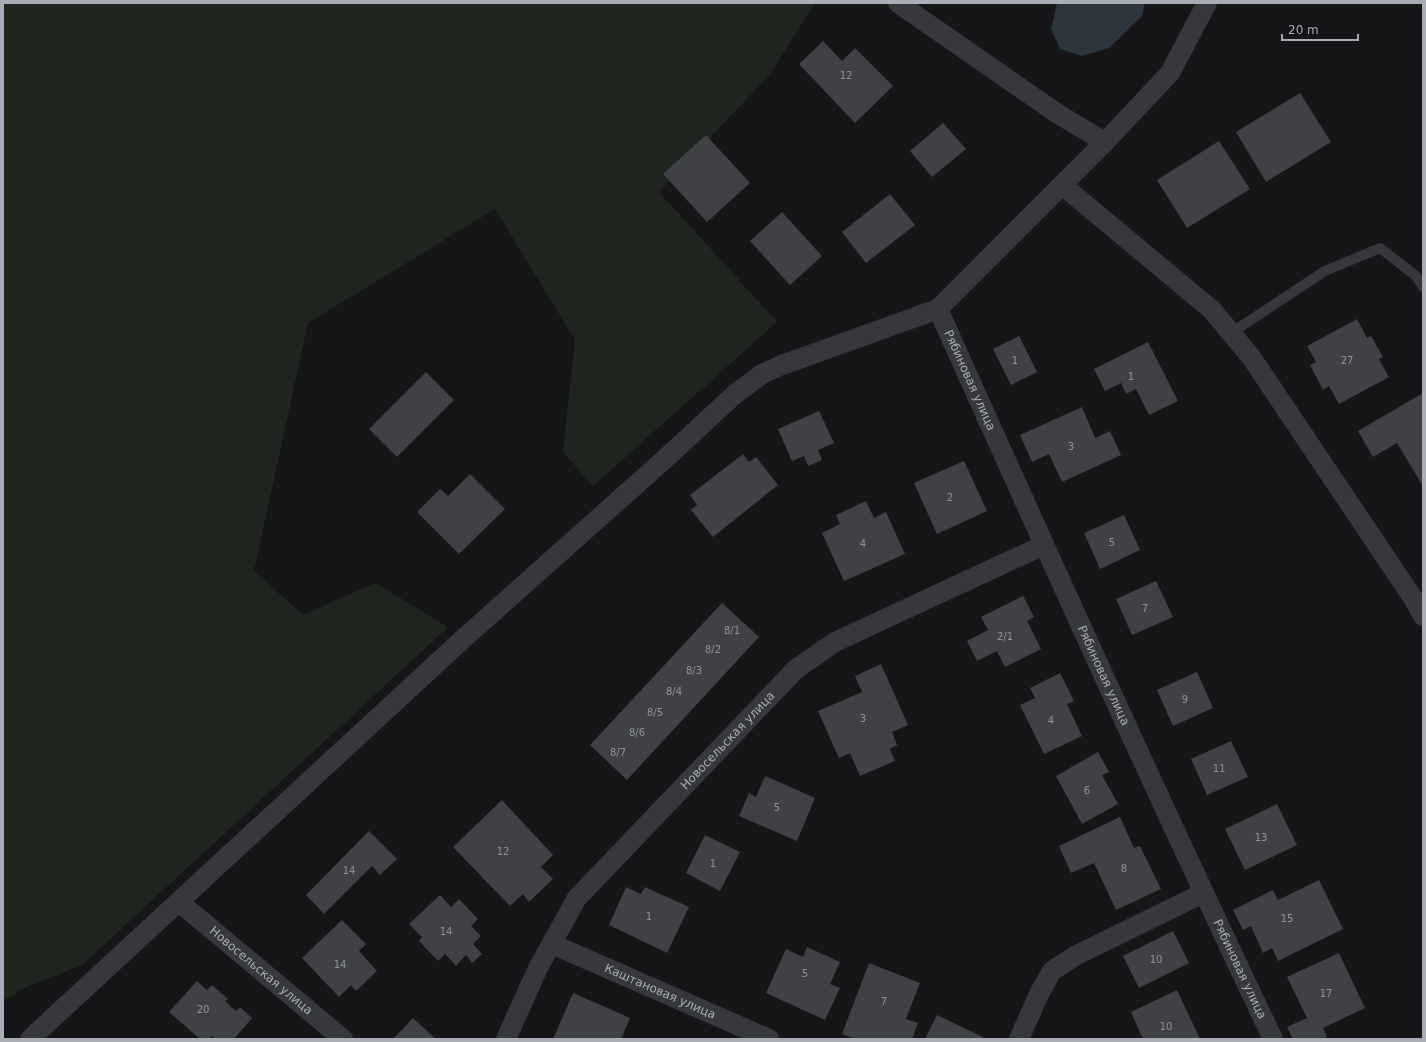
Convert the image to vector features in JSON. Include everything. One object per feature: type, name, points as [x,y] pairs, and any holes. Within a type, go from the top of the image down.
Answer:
[{"type":"street","points":[[898,3],[1058,114],[1105,142]]},
{"type":"street","points":[[30,1039],[464,639],[734,395],[762,374],[782,365],[884,330],[938,309],[1105,142],[1170,73],[1208,3]]},
{"type":"street","points":[[1062,185],[1212,310],[1251,357],[1413,598],[1423,616]]},
{"type":"street","name":"Рябиновая улица","points":[[938,309],[1203,893],[1273,1039]]},
{"type":"street","name":"Новосельская улица","points":[[506,1039],[538,968],[577,898],[796,669],[835,642],[1044,545]]},
{"type":"street","points":[[1019,1039],[1040,992],[1052,971],[1075,956],[1203,893]]},
{"type":"street","name":"Новосельская улица","points":[[179,902],[343,1039]]},
{"type":"street","name":"Каштановая улица","points":[[552,944],[769,1039]]},
{"type":"lane","points":[[1231,333],[1325,271],[1380,248],[1416,276],[1423,287]]},
{"type":"shaded area","points":[[3,3],[815,3],[771,73],[659,192],[777,322],[593,486],[563,452],[575,340],[495,209],[308,323],[254,571],[303,615],[375,583],[448,627],[82,965],[22,989],[3,1001]]},
{"type":"shaded area","points":[[1057,3],[1145,3],[1142,16],[1109,48],[1082,56],[1060,49],[1051,29]]},
{"type":"building","points":[[823,41],[842,61],[855,48],[893,86],[855,123],[799,64]]},
{"type":"building","points":[[1300,93],[1331,142],[1266,182],[1236,132]]},
{"type":"building","points":[[943,123],[966,149],[932,177],[910,151]]},
{"type":"building","points":[[706,135],[750,183],[707,222],[663,174]]},
{"type":"building","points":[[1219,141],[1250,189],[1187,228],[1157,180]]},
{"type":"building","points":[[890,194],[915,225],[866,263],[842,232]]},
{"type":"building","points":[[782,212],[822,256],[790,285],[750,241]]},
{"type":"building","points":[[1357,319],[1367,338],[1371,336],[1383,357],[1379,359],[1389,377],[1339,404],[1329,386],[1323,390],[1310,365],[1316,362],[1307,346]]},
{"type":"building","points":[[1019,336],[1037,372],[1011,385],[993,349]]},
{"type":"building","points":[[1148,342],[1178,401],[1149,415],[1136,389],[1126,394],[1121,383],[1105,391],[1094,369]]},
{"type":"building","points":[[426,372],[454,400],[397,457],[369,429]]},
{"type":"building","points":[[1423,393],[1423,486],[1397,443],[1373,457],[1358,431]]},
{"type":"building","points":[[1082,407],[1095,438],[1110,431],[1121,455],[1062,482],[1049,454],[1032,462],[1020,435]]},
{"type":"building","points":[[819,411],[834,443],[818,450],[822,460],[808,466],[804,456],[792,461],[778,429]]},
{"type":"building","points":[[743,454],[749,462],[756,457],[778,485],[713,537],[691,510],[697,505],[690,495]]},
{"type":"building","points":[[964,461],[987,511],[937,534],[914,483]]},
{"type":"building","points":[[470,474],[505,509],[459,554],[417,512],[440,489],[448,496]]},
{"type":"building","points":[[866,501],[874,518],[886,512],[905,554],[844,581],[822,533],[840,524],[836,515]]},
{"type":"building","points":[[1124,515],[1140,550],[1100,569],[1084,533]]},
{"type":"building","points":[[1156,581],[1173,617],[1132,635],[1116,599]]},
{"type":"building","points":[[1023,596],[1034,617],[1027,621],[1041,649],[1005,667],[997,651],[977,661],[967,641],[988,630],[981,617]]},
{"type":"building","points":[[722,603],[759,637],[627,780],[590,745]]},
{"type":"building","points":[[881,664],[908,725],[892,732],[897,745],[890,749],[895,761],[860,776],[850,753],[839,758],[818,711],[862,692],[855,676]]},
{"type":"building","points":[[1197,672],[1213,708],[1173,726],[1157,690]]},
{"type":"building","points":[[1060,673],[1074,701],[1067,704],[1082,736],[1044,754],[1020,705],[1035,698],[1030,688]]},
{"type":"building","points":[[1231,741],[1248,777],[1207,795],[1191,759]]},
{"type":"building","points":[[1098,752],[1109,772],[1102,775],[1118,804],[1082,824],[1056,776]]},
{"type":"building","points":[[765,776],[815,798],[797,841],[739,816],[749,793],[756,797]]},
{"type":"building","points":[[502,800],[553,855],[541,867],[553,879],[529,902],[523,894],[510,906],[453,847]]},
{"type":"building","points":[[1277,804],[1297,845],[1245,870],[1225,829]]},
{"type":"building","points":[[1120,817],[1134,848],[1140,846],[1161,889],[1116,910],[1094,863],[1071,873],[1059,846]]},
{"type":"building","points":[[369,831],[397,859],[380,875],[372,866],[324,914],[306,895]]},
{"type":"building","points":[[705,835],[740,852],[720,891],[686,873]]},
{"type":"building","points":[[1319,880],[1343,929],[1278,961],[1272,948],[1263,953],[1251,926],[1243,930],[1233,910],[1273,890],[1278,900]]},
{"type":"building","points":[[626,887],[641,894],[645,887],[689,907],[667,953],[609,925]]},
{"type":"building","points":[[440,895],[451,907],[459,899],[478,919],[471,926],[481,936],[473,944],[482,954],[472,963],[466,955],[456,966],[445,954],[438,961],[419,941],[422,937],[409,924]]},
{"type":"building","points":[[342,920],[366,944],[359,951],[377,971],[356,991],[351,985],[339,997],[302,958]]},
{"type":"building","points":[[1173,931],[1189,963],[1139,988],[1123,956]]},
{"type":"building","points":[[807,947],[840,962],[830,984],[840,988],[825,1020],[766,993],[786,949],[803,957]]},
{"type":"building","points":[[1339,953],[1365,1008],[1323,1028],[1327,1037],[1322,1039],[1293,1039],[1287,1027],[1307,1018],[1287,977]]},
{"type":"building","points":[[869,963],[920,983],[906,1019],[918,1023],[912,1039],[855,1039],[842,1034]]},
{"type":"building","points":[[197,981],[207,990],[212,985],[228,999],[225,1001],[236,1011],[240,1007],[252,1018],[234,1039],[215,1039],[212,1036],[209,1039],[200,1039],[169,1012]]},
{"type":"building","points":[[1177,990],[1200,1039],[1143,1039],[1131,1012]]},
{"type":"building","points":[[573,993],[630,1018],[621,1039],[553,1039]]},
{"type":"building","points":[[937,1015],[983,1037],[982,1039],[925,1039]]},
{"type":"building","points":[[413,1018],[436,1039],[393,1039]]}]
